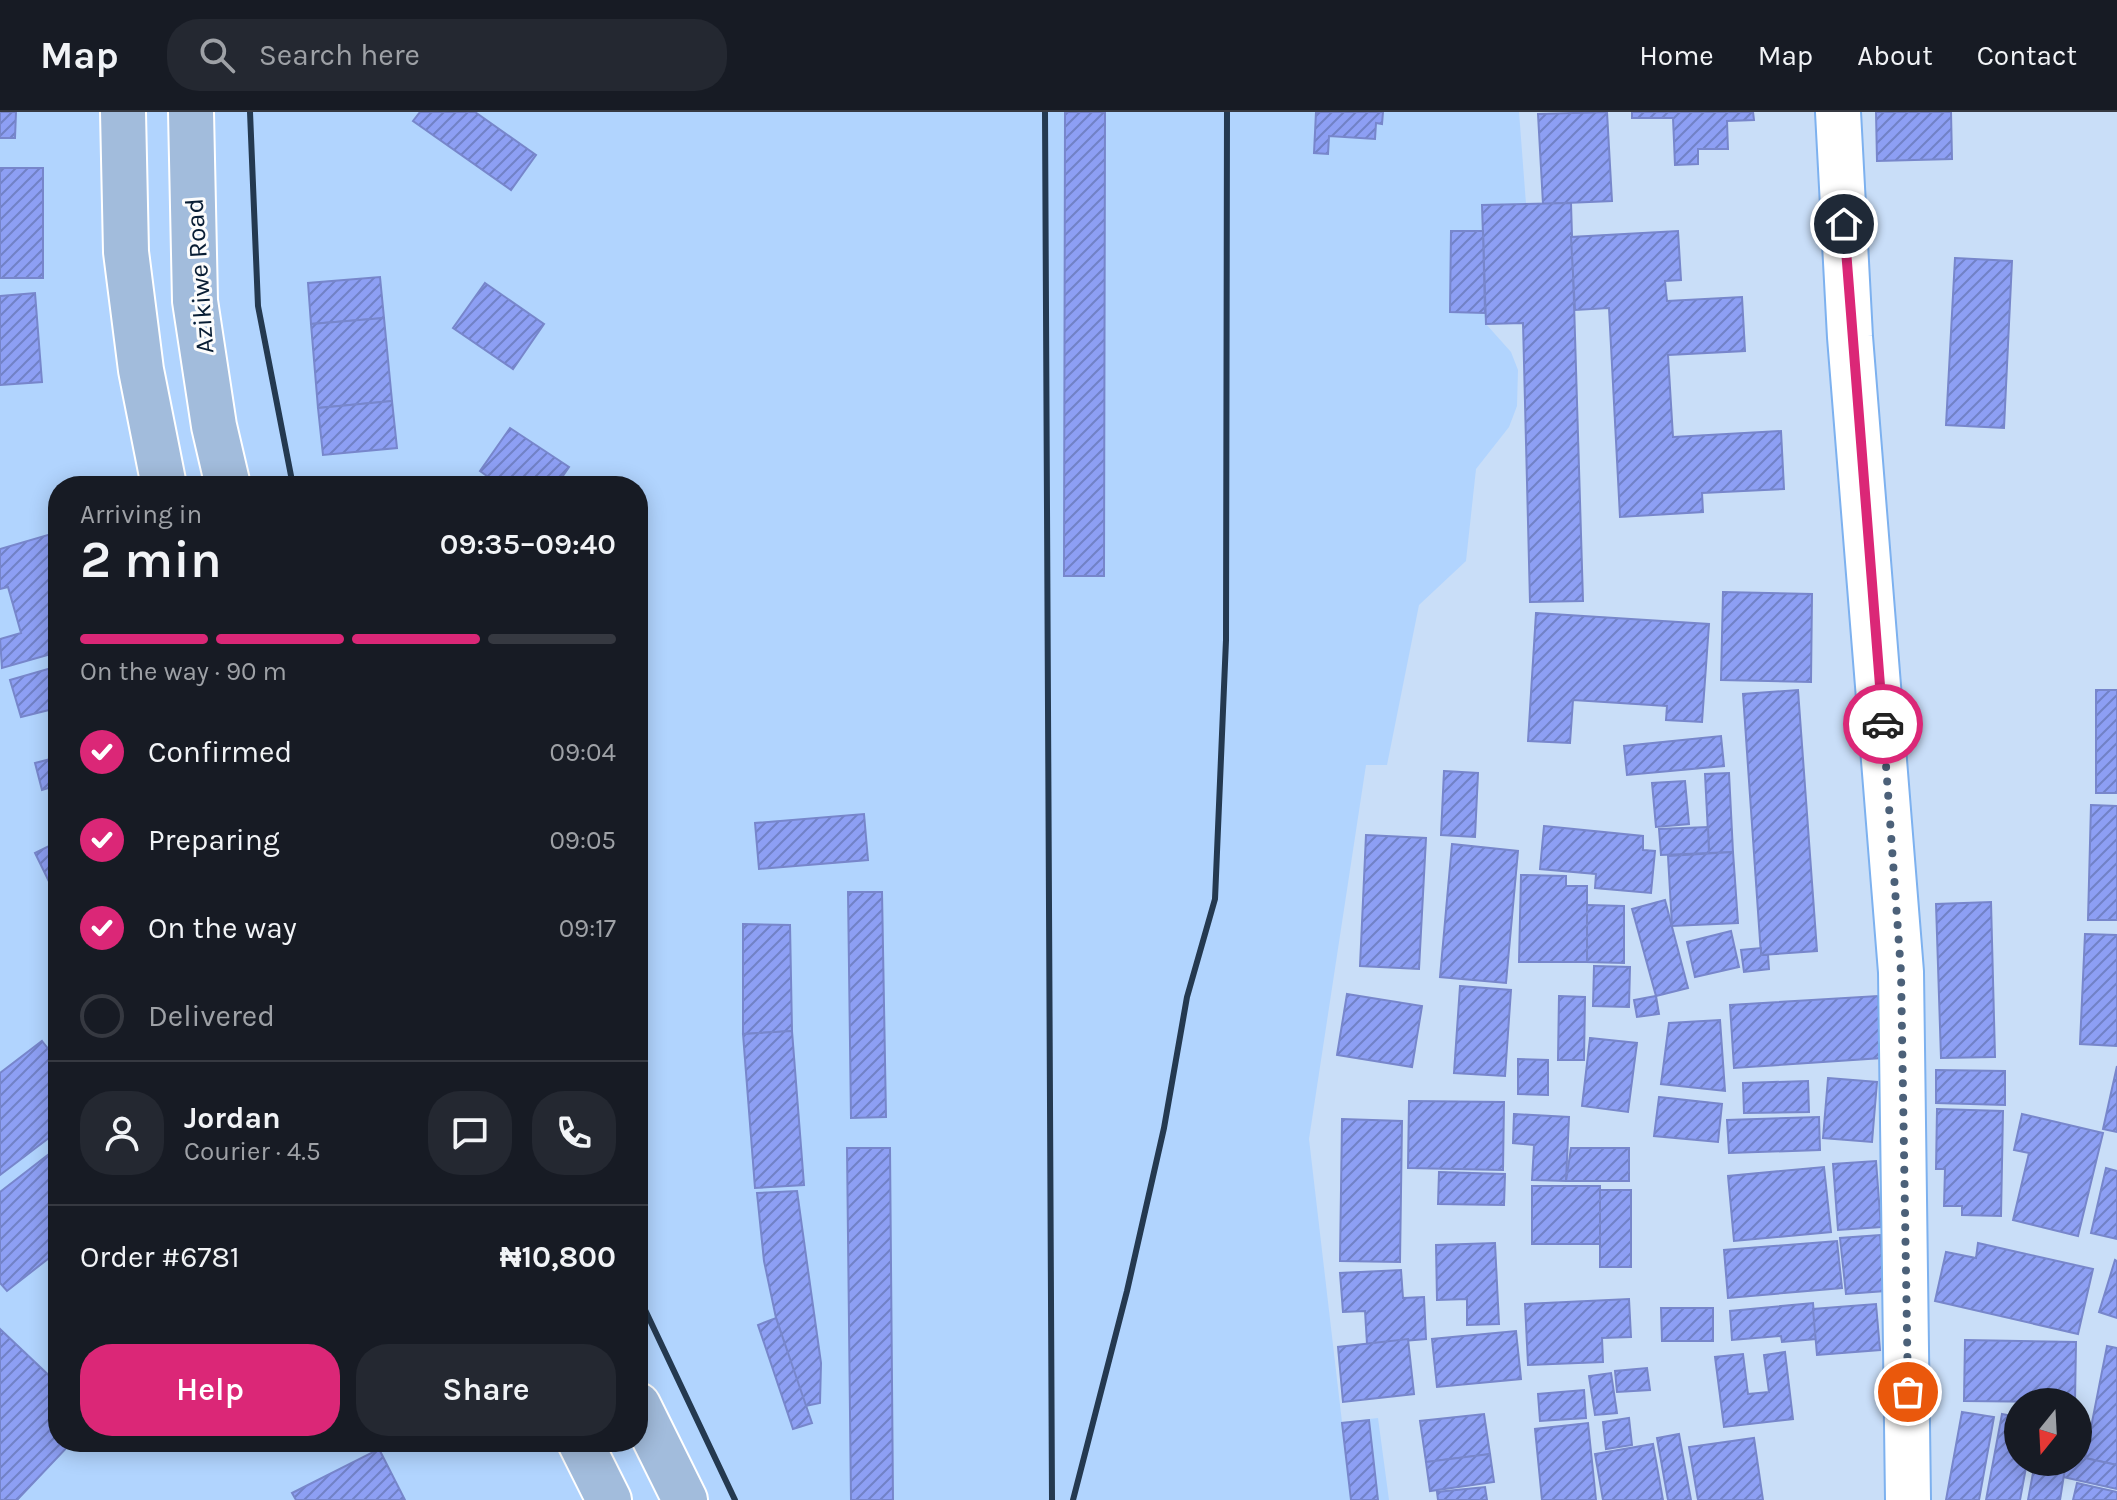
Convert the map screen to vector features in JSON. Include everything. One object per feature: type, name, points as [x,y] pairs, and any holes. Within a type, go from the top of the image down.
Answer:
[{"type":"main road","points":[[123,112],[126,252],[141,370],[162,476]]},
{"type":"main road","name":"Azikiwe Road","points":[[191,112],[195,301],[214,426],[226,476]]},
{"type":"main road","points":[[648,1425],[685,1500]]},
{"type":"main road","points":[[585,1452],[609,1500]]},
{"type":"street","points":[[1838,112],[1850,337],[1901,972],[1908,1500]]},
{"type":"shaded area","points":[[0,112],[1519,112],[1526,204],[1482,205],[1486,324],[1511,352],[1518,370],[1517,406],[1509,427],[1476,469],[1466,561],[1419,605],[1387,765],[1366,765],[1309,1139],[1342,1422],[1378,1418],[1389,1500],[0,1500]]},
{"type":"building","points":[[0,112],[16,112],[15,138],[0,138]]},
{"type":"building","points":[[420,112],[475,112],[536,155],[511,190],[413,121]]},
{"type":"building","points":[[1065,112],[1105,112],[1104,576],[1064,576]]},
{"type":"building","points":[[1316,112],[1383,112],[1382,124],[1376,123],[1375,139],[1329,136],[1328,154],[1314,153]]},
{"type":"building","points":[[1607,112],[1612,201],[1543,204],[1538,114]]},
{"type":"building","points":[[1632,112],[1753,112],[1754,120],[1727,121],[1728,149],[1698,149],[1698,164],[1675,165],[1673,118],[1632,118]]},
{"type":"building","points":[[1876,112],[1951,112],[1952,159],[1877,161]]},
{"type":"building","points":[[0,168],[43,168],[43,278],[0,278]]},
{"type":"building","points":[[1571,203],[1583,601],[1530,602],[1523,323],[1486,324],[1482,205]]},
{"type":"building","points":[[1451,231],[1483,231],[1485,313],[1450,312]]},
{"type":"building","points":[[1678,231],[1681,280],[1665,281],[1667,301],[1742,297],[1745,351],[1668,355],[1673,437],[1781,431],[1784,489],[1702,493],[1703,512],[1620,517],[1609,308],[1575,310],[1571,237]]},
{"type":"building","points":[[1955,258],[2012,261],[2004,428],[1946,425]]},
{"type":"building","points":[[380,277],[384,318],[311,324],[308,283]]},
{"type":"building","points":[[485,283],[544,324],[513,369],[453,328]]},
{"type":"building","points":[[35,293],[42,382],[0,385],[0,296]]},
{"type":"building","points":[[384,318],[392,401],[318,408],[311,324]]},
{"type":"building","points":[[392,401],[397,448],[323,455],[318,408]]},
{"type":"building","points":[[510,428],[569,467],[563,476],[487,476],[480,471]]},
{"type":"building","points":[[48,535],[48,655],[2,668],[0,639],[21,633],[8,587],[0,589],[0,549]]},
{"type":"building","points":[[1723,592],[1812,594],[1811,682],[1721,680]]},
{"type":"building","points":[[1536,613],[1709,624],[1702,722],[1666,720],[1667,706],[1573,700],[1570,743],[1528,741]]},
{"type":"building","points":[[48,669],[48,710],[21,717],[10,680]]},
{"type":"building","points":[[1798,690],[1817,951],[1761,955],[1743,694]]},
{"type":"building","points":[[2096,690],[2117,690],[2117,793],[2096,793]]},
{"type":"building","points":[[1721,736],[1724,766],[1627,775],[1624,746]]},
{"type":"building","points":[[48,760],[48,788],[42,790],[35,763]]},
{"type":"building","points":[[1444,771],[1478,773],[1475,837],[1441,835]]},
{"type":"building","points":[[1729,773],[1733,852],[1709,853],[1705,774]]},
{"type":"building","points":[[1685,781],[1689,824],[1656,827],[1652,783]]},
{"type":"building","points":[[2091,805],[2117,806],[2117,920],[2088,920]]},
{"type":"building","points":[[864,814],[868,860],[759,869],[755,823]]},
{"type":"building","points":[[1544,826],[1643,836],[1643,850],[1655,851],[1651,893],[1595,888],[1596,874],[1540,869]]},
{"type":"building","points":[[1708,827],[1709,853],[1661,855],[1659,829]]},
{"type":"building","points":[[1366,835],[1426,838],[1419,969],[1360,966]]},
{"type":"building","points":[[1452,844],[1518,851],[1506,983],[1440,977]]},
{"type":"building","points":[[48,846],[48,880],[35,853]]},
{"type":"building","points":[[1733,852],[1738,923],[1672,926],[1668,856]]},
{"type":"building","points":[[1521,875],[1566,876],[1566,886],[1587,886],[1587,962],[1519,962]]},
{"type":"building","points":[[848,892],[882,892],[886,1117],[851,1118]]},
{"type":"building","points":[[1665,900],[1688,988],[1656,996],[1632,909]]},
{"type":"building","points":[[1991,902],[1995,1057],[1941,1058],[1936,904]]},
{"type":"building","points":[[1587,905],[1624,906],[1624,963],[1587,962]]},
{"type":"building","points":[[743,924],[790,925],[792,1031],[743,1034]]},
{"type":"building","points":[[1731,931],[1739,967],[1695,977],[1687,942]]},
{"type":"building","points":[[2085,934],[2117,935],[2117,1046],[2080,1044]]},
{"type":"building","points":[[1761,948],[1761,955],[1768,955],[1769,969],[1744,972],[1741,950]]},
{"type":"building","points":[[1594,966],[1630,967],[1629,1007],[1593,1006]]},
{"type":"building","points":[[1460,986],[1511,990],[1505,1076],[1454,1073]]},
{"type":"building","points":[[1347,994],[1422,1006],[1412,1067],[1337,1055]]},
{"type":"building","points":[[1559,996],[1585,997],[1584,1060],[1558,1060]]},
{"type":"building","points":[[1656,996],[1659,1014],[1637,1017],[1634,1000]]},
{"type":"building","points":[[1878,996],[1882,1058],[1734,1068],[1730,1005]]},
{"type":"building","points":[[1720,1020],[1725,1091],[1661,1084],[1669,1023]]},
{"type":"building","points":[[792,1031],[804,1185],[755,1188],[743,1034]]},
{"type":"building","points":[[1590,1038],[1637,1043],[1628,1112],[1582,1106]]},
{"type":"building","points":[[42,1041],[48,1048],[48,1139],[0,1175],[0,1073]]},
{"type":"building","points":[[1518,1059],[1548,1060],[1548,1095],[1518,1094]]},
{"type":"building","points":[[2117,1066],[2117,1132],[2103,1129]]},
{"type":"building","points":[[1936,1070],[2005,1071],[2005,1105],[1936,1103]]},
{"type":"building","points":[[1828,1078],[1877,1082],[1872,1142],[1823,1138]]},
{"type":"building","points":[[1808,1081],[1809,1112],[1744,1113],[1743,1083]]},
{"type":"building","points":[[1659,1097],[1722,1104],[1718,1142],[1654,1136]]},
{"type":"building","points":[[1409,1101],[1504,1102],[1503,1170],[1408,1168]]},
{"type":"building","points":[[1937,1109],[2003,1111],[2001,1216],[1962,1215],[1962,1206],[1944,1206],[1945,1169],[1936,1169]]},
{"type":"building","points":[[1514,1114],[1569,1117],[1566,1181],[1532,1180],[1534,1145],[1513,1143]]},
{"type":"building","points":[[2022,1114],[2103,1133],[2078,1236],[2013,1220],[2029,1153],[2014,1150]]},
{"type":"building","points":[[1819,1117],[1820,1150],[1729,1153],[1727,1120]]},
{"type":"building","points":[[1342,1119],[1402,1121],[1400,1262],[1340,1261]]},
{"type":"building","points":[[847,1148],[890,1148],[893,1500],[851,1500]]},
{"type":"building","points":[[1571,1148],[1629,1148],[1629,1181],[1566,1181]]},
{"type":"building","points":[[48,1155],[48,1259],[7,1291],[0,1283],[0,1192]]},
{"type":"building","points":[[1876,1161],[1881,1227],[1838,1230],[1833,1164]]},
{"type":"building","points":[[1824,1167],[1831,1232],[1734,1241],[1728,1176]]},
{"type":"building","points":[[2106,1168],[2117,1171],[2117,1239],[2091,1233]]},
{"type":"building","points":[[1439,1172],[1505,1174],[1504,1205],[1438,1204]]},
{"type":"building","points":[[1532,1186],[1600,1186],[1600,1244],[1532,1244]]},
{"type":"building","points":[[1600,1190],[1631,1190],[1631,1267],[1600,1267]]},
{"type":"building","points":[[797,1191],[821,1363],[820,1403],[805,1406],[776,1318],[764,1261],[757,1193]]},
{"type":"building","points":[[1880,1235],[1885,1291],[1846,1294],[1840,1238]]},
{"type":"building","points":[[1837,1241],[1842,1288],[1728,1298],[1724,1250]]},
{"type":"building","points":[[1495,1243],[1499,1324],[1467,1325],[1467,1299],[1437,1300],[1436,1245]]},
{"type":"building","points":[[1978,1243],[2093,1269],[2078,1334],[1935,1301],[1946,1252],[1976,1258]]},
{"type":"building","points":[[2117,1261],[2117,1318],[2099,1312]]},
{"type":"building","points":[[1401,1270],[1403,1298],[1424,1297],[1426,1339],[1367,1344],[1365,1311],[1343,1312],[1340,1273]]},
{"type":"building","points":[[1629,1299],[1631,1337],[1602,1338],[1603,1362],[1528,1365],[1525,1304]]},
{"type":"building","points":[[1813,1303],[1816,1339],[1782,1342],[1781,1336],[1732,1340],[1730,1311]]},
{"type":"building","points":[[1876,1304],[1880,1350],[1817,1355],[1813,1309]]},
{"type":"building","points":[[1661,1308],[1713,1308],[1713,1341],[1662,1341]]},
{"type":"building","points":[[776,1318],[812,1423],[793,1429],[758,1325]]},
{"type":"building","points":[[0,1329],[48,1375],[48,1452],[63,1452],[17,1500],[0,1500]]},
{"type":"building","points":[[1516,1331],[1521,1379],[1437,1387],[1432,1339]]},
{"type":"building","points":[[1408,1339],[1414,1394],[1343,1402],[1338,1347]]},
{"type":"building","points":[[1965,1340],[2076,1342],[2075,1388],[2004,1388],[2004,1401],[1964,1401]]},
{"type":"building","points":[[2107,1346],[2117,1348],[2117,1465],[2092,1460],[2092,1422]]},
{"type":"building","points":[[1785,1352],[1793,1419],[1724,1427],[1715,1357],[1743,1354],[1748,1394],[1769,1392],[1764,1355]]},
{"type":"building","points":[[1647,1368],[1650,1390],[1617,1392],[1615,1371]]},
{"type":"building","points":[[1611,1373],[1617,1413],[1595,1415],[1589,1376]]},
{"type":"building","points":[[1584,1390],[1586,1418],[1540,1421],[1538,1394]]},
{"type":"building","points":[[1962,1412],[1994,1417],[1979,1500],[1946,1500]]},
{"type":"building","points":[[1484,1414],[1490,1454],[1426,1462],[1420,1421]]},
{"type":"building","points":[[2004,1414],[2004,1476],[2024,1476],[2020,1500],[1986,1500]]},
{"type":"building","points":[[1629,1418],[1632,1445],[1606,1449],[1603,1422]]},
{"type":"building","points":[[1369,1420],[1378,1500],[1351,1500],[1342,1423]]},
{"type":"building","points":[[1588,1423],[1596,1500],[1542,1500],[1535,1429]]},
{"type":"building","points":[[1679,1434],[1691,1500],[1668,1500],[1657,1438]]},
{"type":"building","points":[[1754,1438],[1763,1500],[1698,1500],[1689,1447]]},
{"type":"building","points":[[1653,1444],[1663,1500],[1603,1500],[1595,1454]]},
{"type":"building","points":[[373,1452],[381,1452],[405,1500],[296,1500],[292,1493]]},
{"type":"building","points":[[1490,1454],[1494,1482],[1430,1491],[1426,1462]]},
{"type":"building","points":[[2092,1460],[2117,1465],[2117,1489],[2063,1477],[2092,1476]]},
{"type":"building","points":[[2032,1476],[2064,1476],[2060,1500],[2028,1500]]},
{"type":"building","points":[[2077,1483],[2117,1492],[2117,1500],[2073,1500]]},
{"type":"building","points":[[1485,1487],[1487,1500],[1438,1500],[1437,1492]]},
{"type":"railway","points":[[250,112],[258,306],[291,476]]},
{"type":"railway","points":[[1045,112],[1052,1500]]},
{"type":"railway","points":[[1073,1500],[1127,1291],[1164,1128],[1187,997],[1215,899],[1226,640],[1227,112]]},
{"type":"railway","points":[[648,1316],[735,1500]]},
{"type":"way so far","points":[[1883,724],[1901,972],[1908,1392]]},
{"type":"route","points":[[1844,224],[1850,337],[1883,724]]}]
